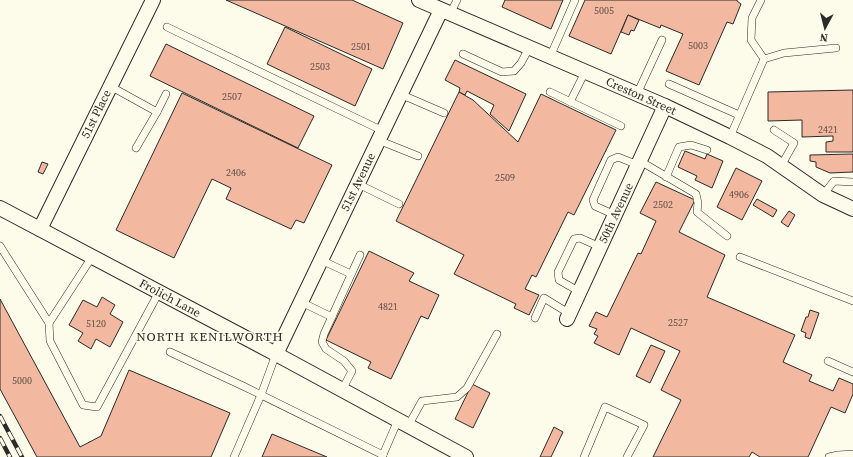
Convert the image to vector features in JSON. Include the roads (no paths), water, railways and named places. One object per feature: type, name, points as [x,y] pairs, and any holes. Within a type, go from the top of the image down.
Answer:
[{"type":"street","name":"51st Place","points":[[40,229],[153,0]]},
{"type":"street","name":"Creston Street","points":[[419,0],[665,106],[730,137],[766,156],[823,195],[853,209]]},
{"type":"street","name":"51st Avenue","points":[[276,354],[400,94],[446,12]]},
{"type":"street","name":"50th Avenue","points":[[568,317],[665,106]]},
{"type":"street","name":"Frolich Lane","points":[[0,208],[276,354],[403,423],[457,455]]},
{"type":"lane","points":[[446,12],[457,0]]},
{"type":"lane","points":[[550,57],[575,0]]},
{"type":"lane","points":[[760,0],[752,18],[751,40],[764,59]]},
{"type":"lane","points":[[167,27],[418,156]]},
{"type":"lane","points":[[637,94],[662,40]]},
{"type":"lane","points":[[463,54],[502,72],[514,71],[521,63],[529,48]]},
{"type":"lane","points":[[730,137],[764,59],[784,53],[836,48]]},
{"type":"lane","points":[[570,102],[585,72]]},
{"type":"lane","points":[[669,84],[739,115]]},
{"type":"lane","points":[[110,86],[157,112]]},
{"type":"lane","points":[[550,92],[621,126]]},
{"type":"lane","points":[[136,148],[166,94]]},
{"type":"lane","points":[[400,94],[444,113]]},
{"type":"lane","points":[[774,130],[794,143],[781,166]]},
{"type":"lane","points":[[666,177],[679,147],[691,144],[707,150]]},
{"type":"lane","points":[[615,215],[595,206],[592,200],[611,160],[618,157],[639,163],[696,194],[698,203],[697,212],[727,236]]},
{"type":"lane","points":[[823,195],[834,181],[853,182]]},
{"type":"lane","points":[[358,184],[399,204]]},
{"type":"lane","points":[[580,292],[559,280],[558,272],[574,239],[580,238],[600,247]]},
{"type":"lane","points":[[0,246],[49,323],[50,341],[83,405],[97,407],[159,292]]},
{"type":"lane","points":[[342,390],[352,371],[344,361],[326,349],[322,342],[360,255]]},
{"type":"lane","points":[[49,323],[92,256]]},
{"type":"lane","points":[[740,258],[853,301]]},
{"type":"lane","points":[[321,260],[351,274]]},
{"type":"lane","points":[[535,318],[544,298],[568,317]]},
{"type":"lane","points":[[301,302],[332,317]]},
{"type":"lane","points":[[170,352],[261,395],[382,456],[403,423],[422,401],[457,397],[467,388],[497,334]]},
{"type":"lane","points":[[234,457],[261,395],[276,354]]},
{"type":"lane","points":[[828,361],[853,372]]},
{"type":"lane","points":[[584,457],[605,407],[644,425],[627,457]]},
{"type":"lane","points":[[829,457],[853,454]]},
{"type":"railway","points":[[0,416],[22,457]]},
{"type":"railway","points":[[0,438],[10,457]]},
{"type":"district","name":"NORTH KENILWORTH","points":[[210,336]]}]
